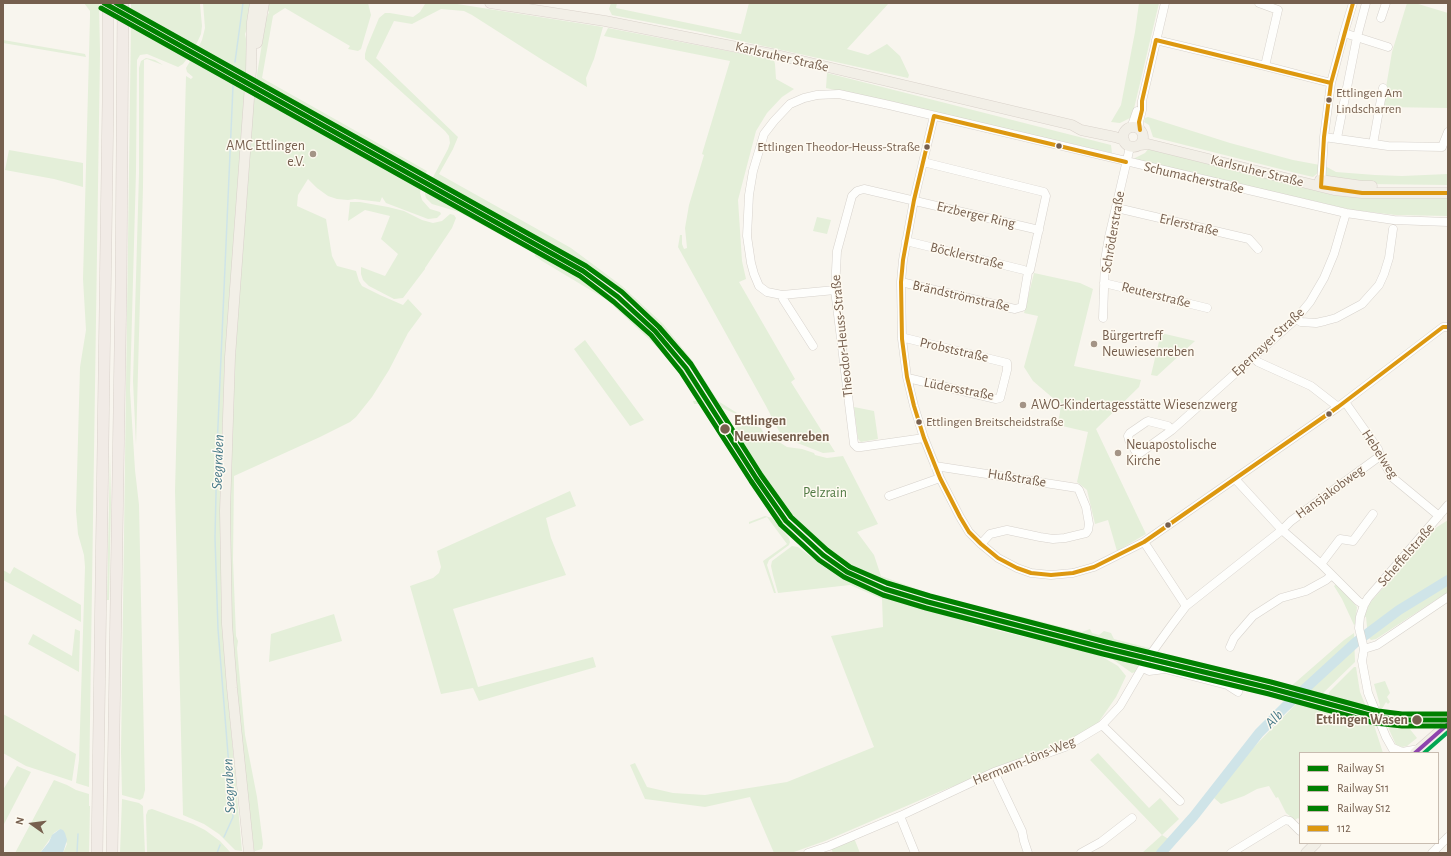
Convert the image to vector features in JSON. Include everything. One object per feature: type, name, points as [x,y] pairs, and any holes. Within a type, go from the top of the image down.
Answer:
[{"type":"highway","points":[[97,853],[108,102],[108,3]]},
{"type":"highway","points":[[112,853],[121,254],[123,3]]},
{"type":"main road","points":[[249,852],[231,674],[227,616],[225,511],[230,357],[255,3]]},
{"type":"main road","points":[[251,71],[264,3]]},
{"type":"main road","name":"Karlsruher Straße","points":[[490,3],[605,21],[777,55],[1072,126],[1082,124],[1133,137],[1148,144],[1362,193],[1448,193]]},
{"type":"main road","name":"Karlsruher Straße","points":[[1321,184],[1448,187]]},
{"type":"main road","points":[[1417,751],[1448,724]]},
{"type":"main road","points":[[1306,853],[1314,844]]},
{"type":"street","name":"Schröderstraße","points":[[1103,318],[1105,260],[1109,237],[1126,162],[1142,110],[1142,101],[1165,3]]},
{"type":"street","points":[[1259,3],[1278,10],[1265,66]]},
{"type":"street","points":[[1321,184],[1324,137],[1331,83],[1353,3]]},
{"type":"street","points":[[1337,138],[1357,37],[1366,3]]},
{"type":"street","points":[[1381,18],[1386,3]]},
{"type":"street","points":[[1344,33],[1388,47]]},
{"type":"street","points":[[1156,40],[1331,83]]},
{"type":"street","points":[[1374,144],[1383,88]]},
{"type":"street","name":"Schumacherstraße","points":[[836,290],[782,295],[767,292],[759,286],[754,274],[747,236],[748,201],[753,171],[764,134],[790,104],[804,98],[817,95],[839,94],[889,105],[1346,214],[1394,220],[1448,222]]},
{"type":"street","points":[[934,116],[906,240],[901,282],[902,339],[908,380],[924,438],[940,478],[969,532],[998,558],[1017,568],[1031,573],[1052,575],[1073,573],[1094,567],[1144,542],[1236,480],[1342,404],[1443,327],[1448,327]]},
{"type":"street","points":[[1324,137],[1388,146],[1442,147],[1448,132]]},
{"type":"street","points":[[924,162],[1044,192],[1046,196],[1028,272]]},
{"type":"street","name":"Theodor-Heuss-Straße","points":[[914,200],[864,189],[857,191],[852,196],[837,251],[836,290],[854,444],[857,447],[924,438]]},
{"type":"street","name":"Erzberger Ring","points":[[914,200],[1039,230]]},
{"type":"street","name":"Erlerstraße","points":[[1116,208],[1249,239],[1258,249]]},
{"type":"street","name":"Epernayer Straße","points":[[1172,430],[1168,426],[1148,421],[1130,433],[1128,440],[1136,452],[1140,453],[1172,430],[1296,319],[1310,302],[1324,278],[1334,254],[1346,214]]},
{"type":"street","points":[[1296,319],[1301,322],[1316,323],[1325,321],[1336,318],[1362,304],[1375,290],[1384,274],[1389,258],[1393,229]]},
{"type":"street","name":"Böcklerstraße","points":[[906,240],[1028,272]]},
{"type":"street","name":"Brändströmstraße","points":[[901,282],[1015,309],[1022,307],[1028,272]]},
{"type":"street","name":"Reuterstraße","points":[[1104,283],[1208,308]]},
{"type":"street","points":[[782,295],[783,299],[813,346]]},
{"type":"street","name":"Probststraße","points":[[902,339],[905,338],[1007,363]]},
{"type":"street","name":"Hebelweg","points":[[1254,358],[1258,362],[1311,386],[1342,404],[1378,449],[1380,456],[1393,478],[1439,516]]},
{"type":"street","name":"Lüdersstraße","points":[[908,380],[912,379],[996,399],[1000,398],[1007,370],[1007,363]]},
{"type":"street","name":"Hansjakobweg","points":[[1282,530],[1291,521],[1380,456]]},
{"type":"street","name":"Hußstraße","points":[[936,466],[1077,488],[1079,490],[1086,507],[1089,524],[1086,533],[1065,538],[1040,538],[1007,530],[990,534],[981,544]]},
{"type":"street","points":[[889,496],[940,478]]},
{"type":"street","points":[[1236,480],[1282,530],[1321,564],[1358,601],[1364,605],[1360,617],[1360,630],[1363,646],[1362,661],[1368,692],[1392,751],[1417,751]]},
{"type":"street","name":"Scheffelstraße","points":[[1364,605],[1385,578],[1448,505]]},
{"type":"street","points":[[1321,564],[1340,539],[1353,541],[1373,514]]},
{"type":"street","name":"Hermann-Löns-Weg","points":[[808,853],[832,845],[900,816],[994,772],[1065,747],[1102,725],[1120,706],[1143,668],[1186,606],[1282,530]]},
{"type":"street","points":[[1144,542],[1186,606]]},
{"type":"street","points":[[1230,647],[1234,638],[1253,616],[1281,598],[1309,589],[1332,575]]},
{"type":"street","points":[[1363,646],[1377,645],[1448,597]]},
{"type":"street","points":[[1143,668],[1149,671],[1165,669],[1228,685],[1238,692]]},
{"type":"street","points":[[1102,725],[1180,801]]},
{"type":"street","points":[[994,772],[1022,831],[1028,853]]},
{"type":"street","points":[[900,816],[915,853]]},
{"type":"street","points":[[1081,853],[1101,842],[1132,818]]},
{"type":"street","points":[[1231,853],[1285,820],[1290,821],[1299,830]]},
{"type":"street","points":[[1432,853],[1448,837]]},
{"type":"green space","points":[[84,3],[99,4],[100,53],[89,787],[76,783],[79,760],[85,567],[84,555],[78,534],[76,511],[80,367],[86,330],[83,279],[90,11]]},
{"type":"green space","points":[[131,3],[200,4],[202,26],[201,34],[196,45],[199,46],[205,28],[203,3],[252,3],[249,24],[245,34],[248,49],[224,393],[220,504],[222,599],[226,673],[242,851],[235,850],[219,834],[204,824],[183,815],[175,491],[186,76],[191,79],[193,77],[187,72],[186,68],[192,58],[189,56],[183,64],[178,67],[147,54],[140,55],[137,60],[136,171],[130,390],[135,470],[139,505],[145,790],[143,798],[140,800],[122,795],[121,752],[131,22],[242,84],[244,74],[131,11]]},
{"type":"green space","points":[[269,3],[368,3],[371,15],[361,49],[358,51],[348,49],[350,46],[285,8],[274,15],[262,78],[427,171],[425,176],[259,83],[258,93],[422,184],[420,193],[422,200],[430,209],[440,212],[441,214],[437,218],[428,219],[386,203],[382,197],[380,202],[355,199],[337,199],[328,196],[308,179],[298,195],[297,206],[326,219],[332,256],[337,266],[356,271],[362,286],[380,295],[403,305],[408,299],[422,314],[408,333],[389,370],[372,397],[356,417],[350,422],[320,437],[234,476],[233,560],[236,636],[238,641],[237,648],[245,735],[257,797],[263,844],[262,849],[255,851],[236,701],[229,575],[230,433],[254,93],[266,19],[269,12],[267,10]]},
{"type":"green space","points":[[451,3],[603,27],[594,59],[586,78],[587,87],[464,11],[441,9],[412,24],[394,21],[376,58],[458,137],[439,174],[571,248],[622,286],[663,324],[692,360],[718,401],[737,413],[736,414],[718,406],[691,365],[671,339],[621,291],[579,262],[432,179],[448,149],[450,143],[449,136],[365,59],[365,54],[379,18],[385,13],[413,17],[420,12],[425,4]]},
{"type":"green space","points":[[611,3],[617,3],[616,8],[741,34],[749,3],[889,3],[847,49],[868,55],[887,44],[900,56],[909,75],[908,78],[700,32],[612,15],[609,9]]},
{"type":"green space","points":[[1139,3],[1159,3],[1132,117],[1120,123],[1111,122],[1121,105]]},
{"type":"green space","points":[[1407,3],[1415,3],[1448,13],[1448,108],[1384,107],[1383,105],[1392,52]]},
{"type":"green space","points":[[608,28],[774,60],[776,79],[794,89],[782,97],[767,113],[756,131],[738,200],[742,261],[746,279],[739,282],[795,379],[791,382],[835,452],[823,453],[782,437],[678,247],[680,235],[682,235],[682,244],[684,249],[687,248],[685,228],[689,205],[704,155],[702,154],[730,61],[604,36]]},
{"type":"green space","points":[[3,40],[85,54],[86,57],[3,43]]},
{"type":"green space","points":[[146,58],[155,60],[163,65],[147,59],[144,60],[143,187],[136,445],[133,381],[139,173],[139,68],[141,61]]},
{"type":"green space","points":[[827,73],[1111,145],[1112,153],[826,88]]},
{"type":"green space","points":[[1148,117],[1230,143],[1293,160],[1320,165],[1318,173],[1313,177],[1153,137],[1149,125],[1144,122],[1145,118]]},
{"type":"green space","points":[[1149,148],[1310,187],[1448,196],[1448,216],[1396,215],[1352,210],[1136,160],[1135,158],[1145,153]]},
{"type":"green space","points":[[9,150],[83,163],[83,187],[54,179],[5,170]]},
{"type":"green space","points":[[1325,166],[1336,172],[1375,175],[1402,176],[1448,174],[1448,185],[1363,184],[1331,179],[1326,175]]},
{"type":"green space","points":[[427,187],[571,268],[614,297],[663,343],[684,370],[699,392],[705,404],[694,404],[693,401],[699,399],[696,395],[693,396],[686,382],[666,357],[607,300],[542,261],[535,256],[535,254],[459,212],[432,204],[426,198],[425,194]]},
{"type":"green space","points":[[350,202],[360,202],[404,211],[422,220],[433,223],[442,221],[450,214],[454,215],[456,218],[452,228],[425,269],[403,298],[394,299],[369,286],[363,280],[361,274],[361,267],[385,276],[398,254],[381,239],[390,216],[365,210],[348,221]]},
{"type":"green space","points":[[817,217],[831,220],[827,234],[813,231]]},
{"type":"green space","points":[[1034,273],[1080,283],[1093,289],[1074,366],[1141,380],[1139,387],[1096,429],[1146,534],[1117,551],[1108,520],[1095,524],[1087,490],[1077,482],[1088,432],[1058,425],[1061,405],[1033,381],[1024,367],[1038,316],[1024,313]]},
{"type":"green space","points":[[1161,333],[1195,341],[1157,376],[1151,375]]},
{"type":"green space","points":[[585,340],[644,420],[630,426],[574,349]]},
{"type":"green space","points":[[854,407],[874,411],[878,439],[861,442],[858,439]]},
{"type":"green space","name":"Pelzrain","points":[[741,420],[761,428],[764,434],[774,435],[779,442],[787,447],[802,449],[814,453],[815,455],[827,458],[843,456],[878,524],[857,532],[874,555],[881,576],[951,602],[879,580],[857,570],[817,543],[796,522],[735,430]]},
{"type":"green space","points":[[110,453],[111,504],[109,600],[107,600]]},
{"type":"green space","points":[[570,491],[576,506],[546,518],[551,538],[566,575],[453,609],[478,687],[593,657],[596,667],[479,701],[473,688],[441,694],[410,586],[433,578],[439,573],[441,567],[437,551]]},
{"type":"green space","points":[[761,492],[786,525],[812,551],[845,573],[875,587],[928,604],[1143,660],[1135,672],[1132,673],[1105,654],[1095,650],[1008,628],[975,622],[949,612],[904,600],[858,582],[829,565],[797,540],[772,513],[758,495]]},
{"type":"green space","points":[[765,516],[772,518],[789,538],[790,542],[789,545],[769,560],[767,565],[776,593],[774,593],[763,561],[787,544],[767,517],[749,524],[749,522]]},
{"type":"green space","points":[[1448,520],[1448,592],[1376,639],[1371,640],[1368,637],[1366,617],[1364,617],[1369,604],[1434,529]]},
{"type":"green space","points":[[792,546],[798,547],[827,569],[865,589],[889,599],[951,615],[975,625],[1099,655],[1118,666],[1126,676],[1116,697],[1098,723],[1080,735],[939,792],[825,841],[791,853],[774,853],[750,797],[705,807],[645,799],[630,765],[635,763],[647,787],[673,793],[705,795],[787,782],[874,747],[831,636],[883,627],[882,599],[850,585],[778,593],[771,566],[772,561]]},
{"type":"green space","points":[[14,567],[81,605],[81,622],[3,580],[3,570],[10,574]]},
{"type":"green space","points":[[1337,583],[1357,607],[1354,625],[1334,586]]},
{"type":"green space","points":[[334,614],[342,641],[269,662],[271,634]]},
{"type":"green space","points":[[1019,616],[1082,632],[1090,629],[1092,633],[1099,635],[1104,631],[1111,633],[1114,639],[1149,648],[1149,650],[1148,652],[1032,624],[1018,619]]},
{"type":"green space","points":[[75,629],[80,631],[79,672],[28,644],[33,634],[72,656]]},
{"type":"green space","points":[[1354,633],[1355,662],[1320,696],[1289,688],[1344,640]]},
{"type":"green space","points":[[1354,667],[1356,667],[1360,692],[1367,709],[1326,699],[1330,691]]},
{"type":"green space","points":[[1385,681],[1390,693],[1387,697],[1390,702],[1388,704],[1386,702],[1382,709],[1383,712],[1378,709],[1380,705],[1374,684]]},
{"type":"green space","points":[[1298,702],[1317,706],[1320,710],[1324,708],[1373,722],[1383,752],[1299,752],[1299,819],[1298,818],[1295,820],[1286,813],[1278,797],[1276,798],[1269,786],[1257,789],[1244,796],[1221,804],[1214,798],[1243,758]]},
{"type":"green space","points":[[3,714],[76,754],[72,781],[26,766],[3,753]]},
{"type":"green space","points":[[1388,727],[1409,728],[1417,738],[1407,746],[1402,747],[1396,745]]},
{"type":"green space","points":[[1098,753],[1149,808],[1160,798],[1179,819],[1162,835],[1090,760]]},
{"type":"green space","points":[[17,766],[31,772],[3,826],[3,790]]},
{"type":"green space","points":[[54,780],[89,794],[89,853],[63,853],[67,844],[60,829],[54,833],[40,853],[15,853]]},
{"type":"green space","points":[[122,799],[139,803],[143,806],[145,853],[120,853]]},
{"type":"green space","points":[[152,809],[205,830],[220,841],[231,853],[147,853],[146,815],[148,810]]},
{"type":"green space","points":[[1162,835],[1170,840],[1159,853],[1142,853]]},
{"type":"green space","points":[[854,838],[860,853],[833,853],[831,848]]},
{"type":"shaded area","points":[[60,829],[65,833],[67,840],[63,853],[40,853],[49,842],[52,835]]},
{"type":"waterway","name":"Seegraben","points":[[235,62],[243,3]]},
{"type":"waterway","name":"Seegraben","points":[[224,837],[233,817],[218,629],[215,538],[217,448],[233,86]]},
{"type":"waterway","name":"Alb","points":[[1161,853],[1194,816],[1259,733],[1285,707],[1356,642],[1399,610],[1448,580]]},
{"type":"waterway","points":[[77,853],[78,834]]},
{"type":"waterway","name":"Seegraben","points":[[217,853],[220,845]]},
{"type":"rail line","name":"S1","points":[[104,3],[583,271],[618,297],[655,331],[686,368],[756,478],[786,521],[823,555],[847,572],[885,589],[928,602],[1105,648],[1270,688],[1377,717],[1402,720],[1448,720]]},
{"type":"rail line","name":"S12","points":[[116,3],[586,266],[622,292],[659,327],[691,364],[761,475],[791,517],[827,550],[850,567],[887,583],[930,596],[1106,642],[1271,682],[1378,711],[1402,714],[1448,714]]},
{"type":"rail line","name":"S11","points":[[101,8],[580,276],[614,302],[651,335],[681,372],[781,525],[819,560],[844,577],[883,595],[926,608],[1103,654],[1269,694],[1375,723],[1402,726],[1448,726]]},
{"type":"transit line","name":"112","points":[[1321,187],[1324,137],[1331,83],[1353,3]]},
{"type":"transit line","name":"112","points":[[1156,40],[1331,83]]},
{"type":"transit line","name":"112","points":[[1140,130],[1139,122],[1142,110],[1142,101],[1156,40]]},
{"type":"transit line","name":"112","points":[[934,116],[914,200],[903,260],[901,282],[902,339],[907,377],[924,438],[940,478],[960,517],[969,532],[981,544],[998,558],[1017,568],[1031,573],[1051,575],[1073,573],[1094,567],[1144,542],[1338,407],[1443,327],[1448,327]]},
{"type":"transit line","name":"112","points":[[934,116],[1126,162]]},
{"type":"transit line","name":"112","points":[[1321,187],[1362,193],[1448,193]]},
{"type":"transit line","points":[[1416,752],[1448,724]]},
{"type":"transit line","points":[[1425,752],[1448,732]]},
{"type":"place","name":"Ettlingen Am Lindscharren","points":[[1329,100]]},
{"type":"place","name":"Ettlingen Theodor-Heuss-Straße","points":[[927,147]]},
{"type":"place","name":"AMC Ettlingen e.V.","points":[[313,154]]},
{"type":"place","name":"Bürgertreff Neuwiesenreben","points":[[1094,344]]},
{"type":"place","name":"AWO-Kindertagesstätte Wiesenzwerg","points":[[1023,405]]},
{"type":"place","name":"Ettlingen Breitscheidstraße","points":[[919,422]]},
{"type":"place","name":"Ettlingen Neuwiesenreben","points":[[725,429]]},
{"type":"place","name":"Neuapostolische Kirche","points":[[1118,453]]},
{"type":"place","name":"Ettlingen Wasen","points":[[1417,720]]}]
